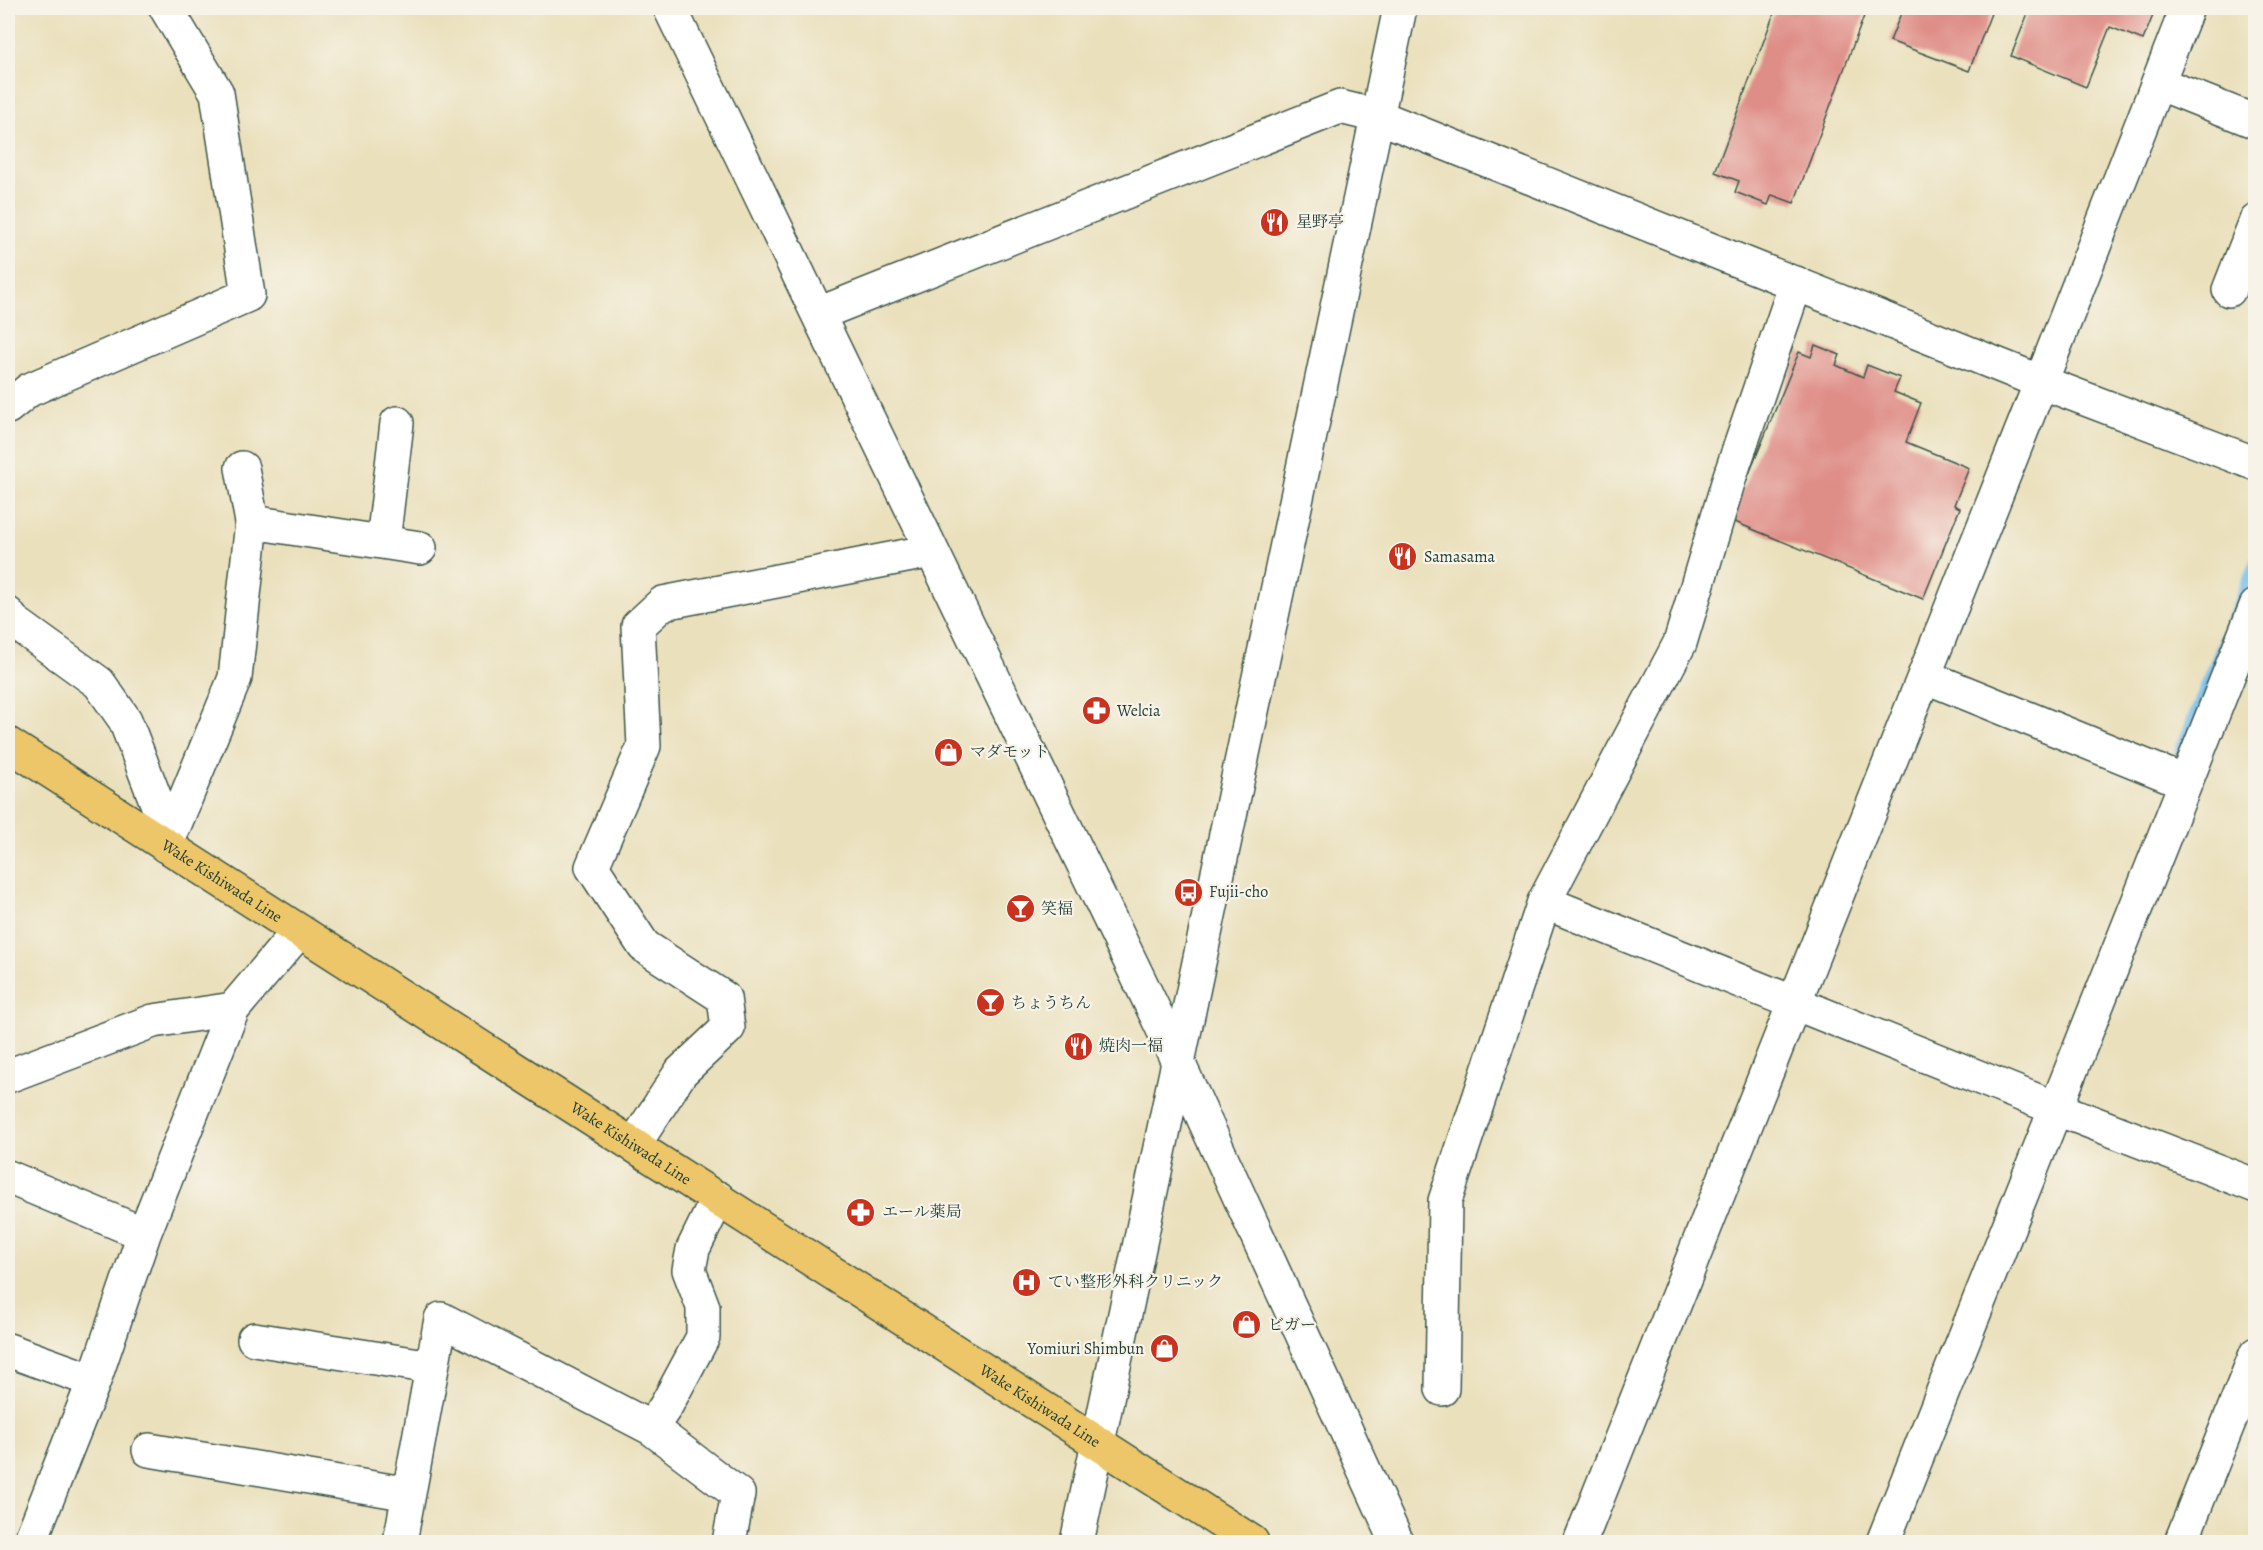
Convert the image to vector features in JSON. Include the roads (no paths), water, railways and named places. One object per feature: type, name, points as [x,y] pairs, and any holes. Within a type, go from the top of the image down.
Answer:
[{"type":"main road","name":"Wake Kishiwada Line","points":[[8,744],[168,841],[299,931],[1252,1542]]},
{"type":"street","points":[[8,407],[29,390],[248,295],[217,93],[166,8]]},
{"type":"street","points":[[670,8],[1178,1062],[1397,1542]]},
{"type":"street","points":[[1077,1542],[1400,8]]},
{"type":"street","points":[[1580,1542],[2041,382],[2187,8]]},
{"type":"street","points":[[2158,83],[2256,122]]},
{"type":"street","points":[[818,314],[1340,107],[1377,116],[2041,382],[2256,464]]},
{"type":"street","points":[[2229,290],[2256,221]]},
{"type":"street","points":[[1442,1389],[1444,1201],[1544,902],[1680,644],[1730,476],[1796,283]]},
{"type":"street","points":[[383,542],[397,423]]},
{"type":"street","points":[[168,841],[235,678],[252,522],[242,468]]},
{"type":"street","points":[[252,522],[420,548]]},
{"type":"street","points":[[634,1145],[681,1072],[728,1028],[724,998],[644,946],[592,867],[644,746],[638,626],[663,603],[932,551]]},
{"type":"street","points":[[1883,1542],[2256,606]]},
{"type":"street","points":[[8,614],[13,621],[99,683],[125,720],[168,841]]},
{"type":"street","points":[[1924,676],[2185,782]]},
{"type":"street","points":[[1544,902],[2055,1108],[2256,1186]]},
{"type":"street","points":[[30,1542],[94,1381],[144,1234],[233,1009],[299,931]]},
{"type":"street","points":[[8,1076],[153,1021],[233,1009]]},
{"type":"street","points":[[8,1178],[144,1234]]},
{"type":"street","points":[[651,1428],[666,1406],[703,1337],[703,1307],[689,1270],[693,1249],[718,1198]]},
{"type":"street","points":[[404,1542],[409,1494],[441,1319],[651,1428],[738,1494],[729,1542]]},
{"type":"street","points":[[254,1339],[432,1366]]},
{"type":"street","points":[[8,1350],[94,1381]]},
{"type":"street","points":[[2181,1542],[2256,1354]]},
{"type":"street","points":[[149,1450],[409,1494]]},
{"type":"waterway","points":[[2179,752],[2256,559]]},
{"type":"place","name":"星野亭","points":[[1275,222]]},
{"type":"place","name":"Samasama","points":[[1403,557]]},
{"type":"place","name":"Welcia","points":[[1096,711]]},
{"type":"place","name":"マダモット","points":[[949,752]]},
{"type":"place","name":"Fujii-cho","points":[[1188,892]]},
{"type":"place","name":"笑福","points":[[1020,909]]},
{"type":"place","name":"ちょうちん","points":[[990,1003]]},
{"type":"place","name":"焼肉一福","points":[[1078,1046]]},
{"type":"place","name":"エール薬局","points":[[861,1212]]},
{"type":"place","name":"てい整形外科クリニック","points":[[1027,1282]]},
{"type":"place","name":"ビガー","points":[[1247,1325]]},
{"type":"place","name":"Yomiuri Shimbun","points":[[1165,1349]]}]
